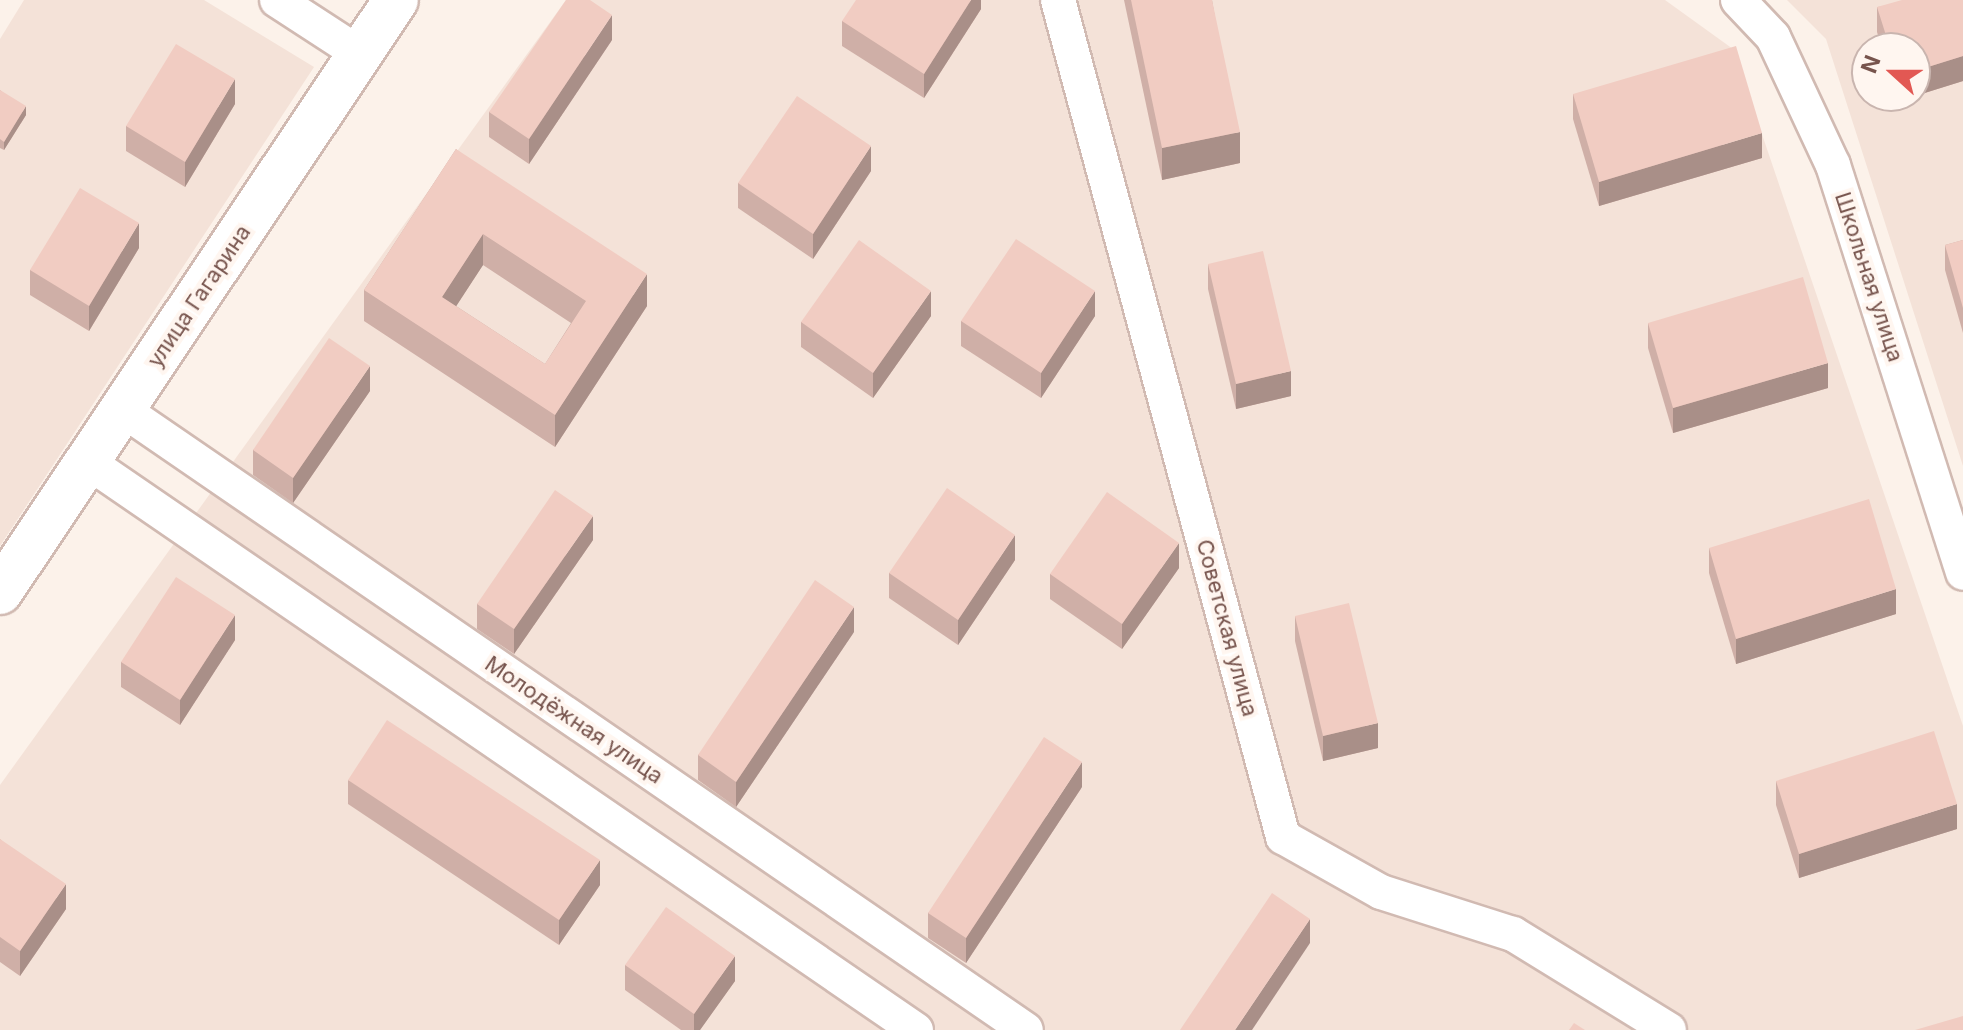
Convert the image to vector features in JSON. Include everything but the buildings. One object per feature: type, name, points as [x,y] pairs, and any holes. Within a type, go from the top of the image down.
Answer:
[{"type":"main road","name":"улица Гагарина","points":[[0,592],[396,0]]},
{"type":"street","points":[[277,0],[360,54]]},
{"type":"street","name":"Советская улица","points":[[1058,0],[1283,837],[1381,892],[1513,934],[1669,1030]]},
{"type":"street","name":"Школьная улица","points":[[1738,0],[1773,37],[1833,165],[1963,573]]},
{"type":"street","name":"Молодёжная улица","points":[[123,410],[1026,1030]]},
{"type":"street","points":[[88,462],[916,1030]]},
{"type":"shaded area","points":[[24,0],[204,0],[314,67],[0,546],[0,39]]},
{"type":"shaded area","points":[[566,0],[1665,0],[1733,49],[1963,726],[1963,1030],[0,1030],[0,785]]},
{"type":"shaded area","points":[[1787,0],[1963,0],[1963,466],[1826,39]]}]
